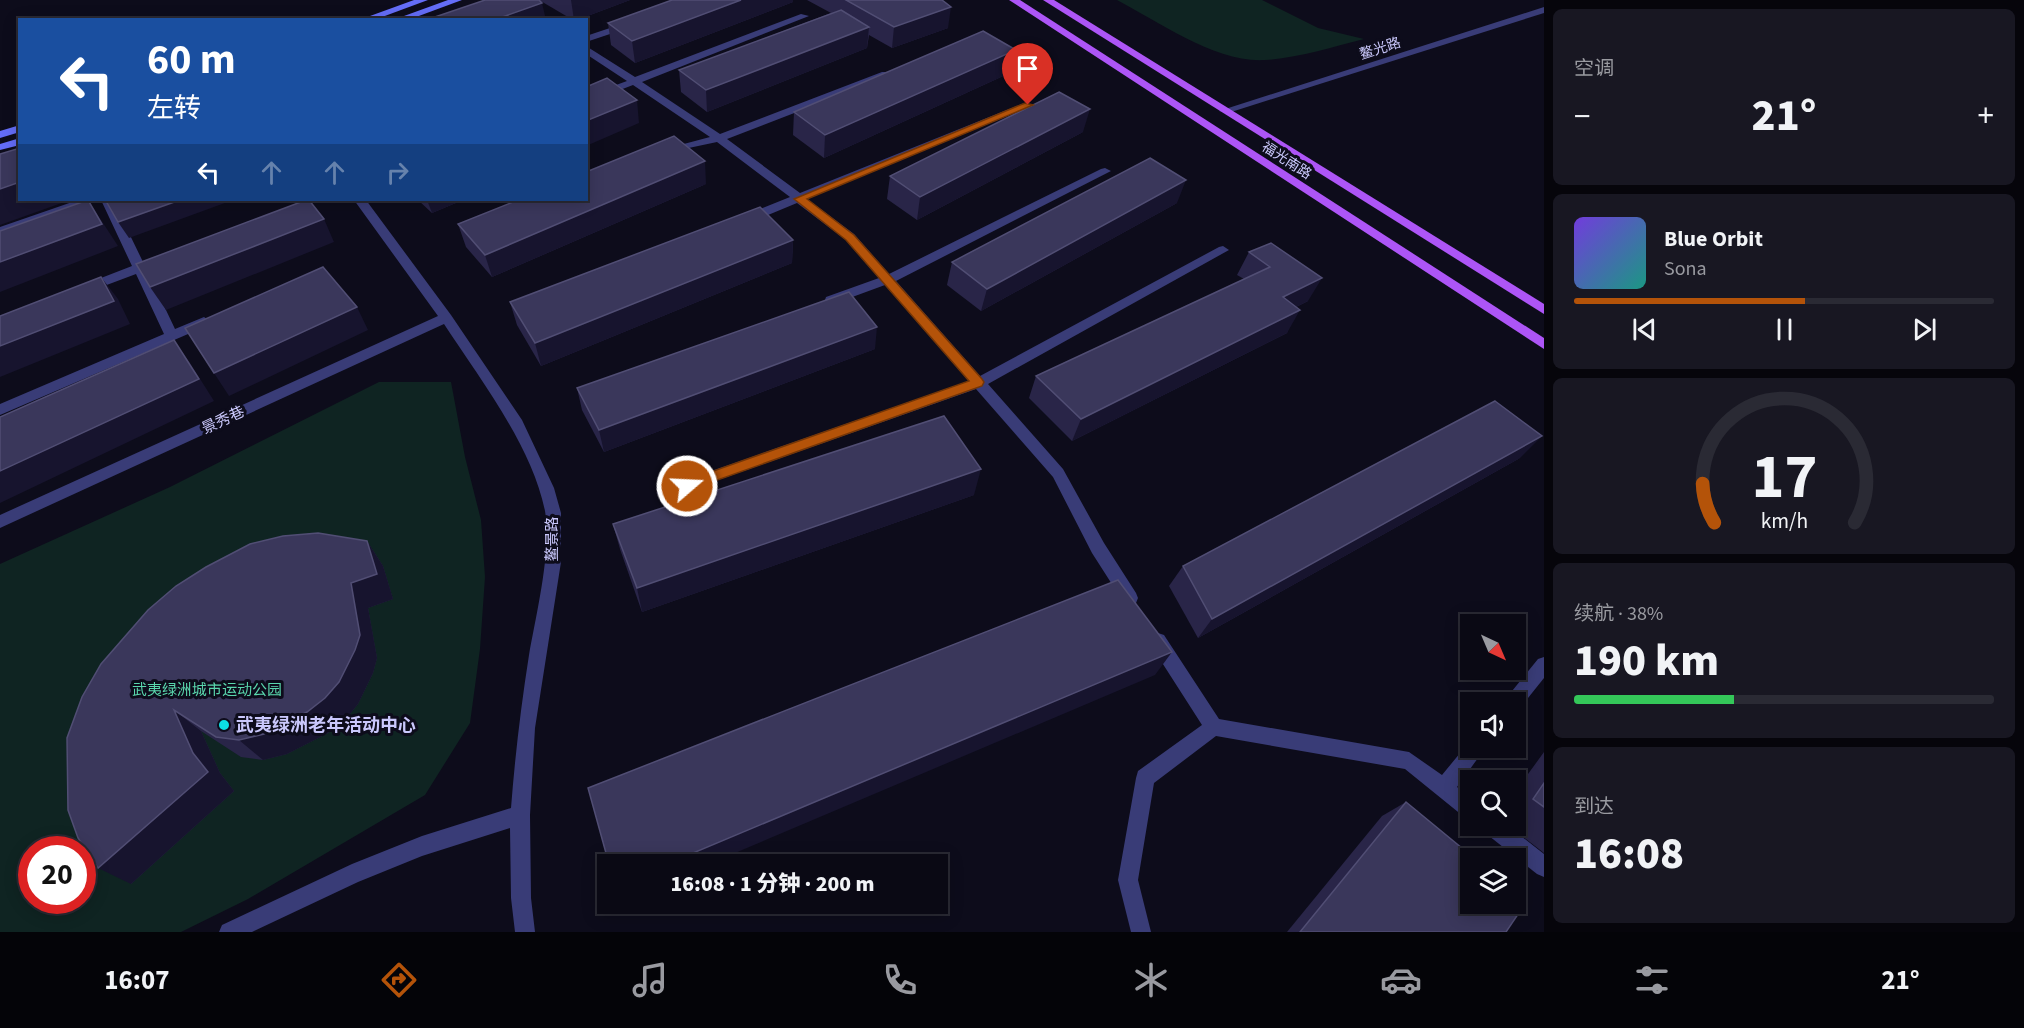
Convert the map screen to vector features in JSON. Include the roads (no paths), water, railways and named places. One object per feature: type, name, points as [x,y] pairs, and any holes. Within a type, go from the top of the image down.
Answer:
[{"type":"main road","points":[[369,18],[423,0]]},
{"type":"main road","points":[[403,18],[457,0]]},
{"type":"main road","name":"福光南路","points":[[1014,0],[1544,344]]},
{"type":"main road","name":"福光南路","points":[[1048,0],[1544,310]]},
{"type":"main road","points":[[0,135],[18,129]]},
{"type":"main road","points":[[0,147],[18,142]]},
{"type":"street","name":"鳌光路","points":[[1224,111],[1544,10]]},
{"type":"street","points":[[588,99],[804,16]]},
{"type":"street","points":[[588,38],[639,21]]},
{"type":"street","points":[[588,50],[719,138],[850,237],[1058,473],[1098,549],[1137,608]]},
{"type":"street","points":[[661,153],[719,138],[886,74]]},
{"type":"street","points":[[732,225],[1028,105]]},
{"type":"street","points":[[821,304],[887,280],[1105,171]]},
{"type":"street","points":[[0,231],[85,201]]},
{"type":"street","points":[[107,201],[172,336]]},
{"type":"street","name":"鳌景路","points":[[361,201],[446,318],[517,424],[546,488],[553,513],[553,562],[526,728],[520,815],[521,898],[525,932]]},
{"type":"street","points":[[664,493],[978,382],[1223,250]]},
{"type":"street","points":[[74,293],[172,256]]},
{"type":"street","points":[[0,410],[214,318]]},
{"type":"street","name":"景秀巷","points":[[0,522],[446,318]]},
{"type":"street","points":[[1150,628],[1214,727]]},
{"type":"street","points":[[1522,692],[1544,665]]},
{"type":"street","points":[[1141,932],[1128,880],[1145,778],[1214,727],[1409,761],[1460,801]]},
{"type":"street","points":[[1444,788],[1469,758]]},
{"type":"street","points":[[229,932],[352,874],[422,846],[520,815]]},
{"type":"street","points":[[1505,836],[1544,867]]},
{"type":"place","name":"武夷绿洲老年活动中心","points":[[224,725]]},
{"type":"park label","name":"武夷绿洲城市运动公园","points":[[207,690]]}]
